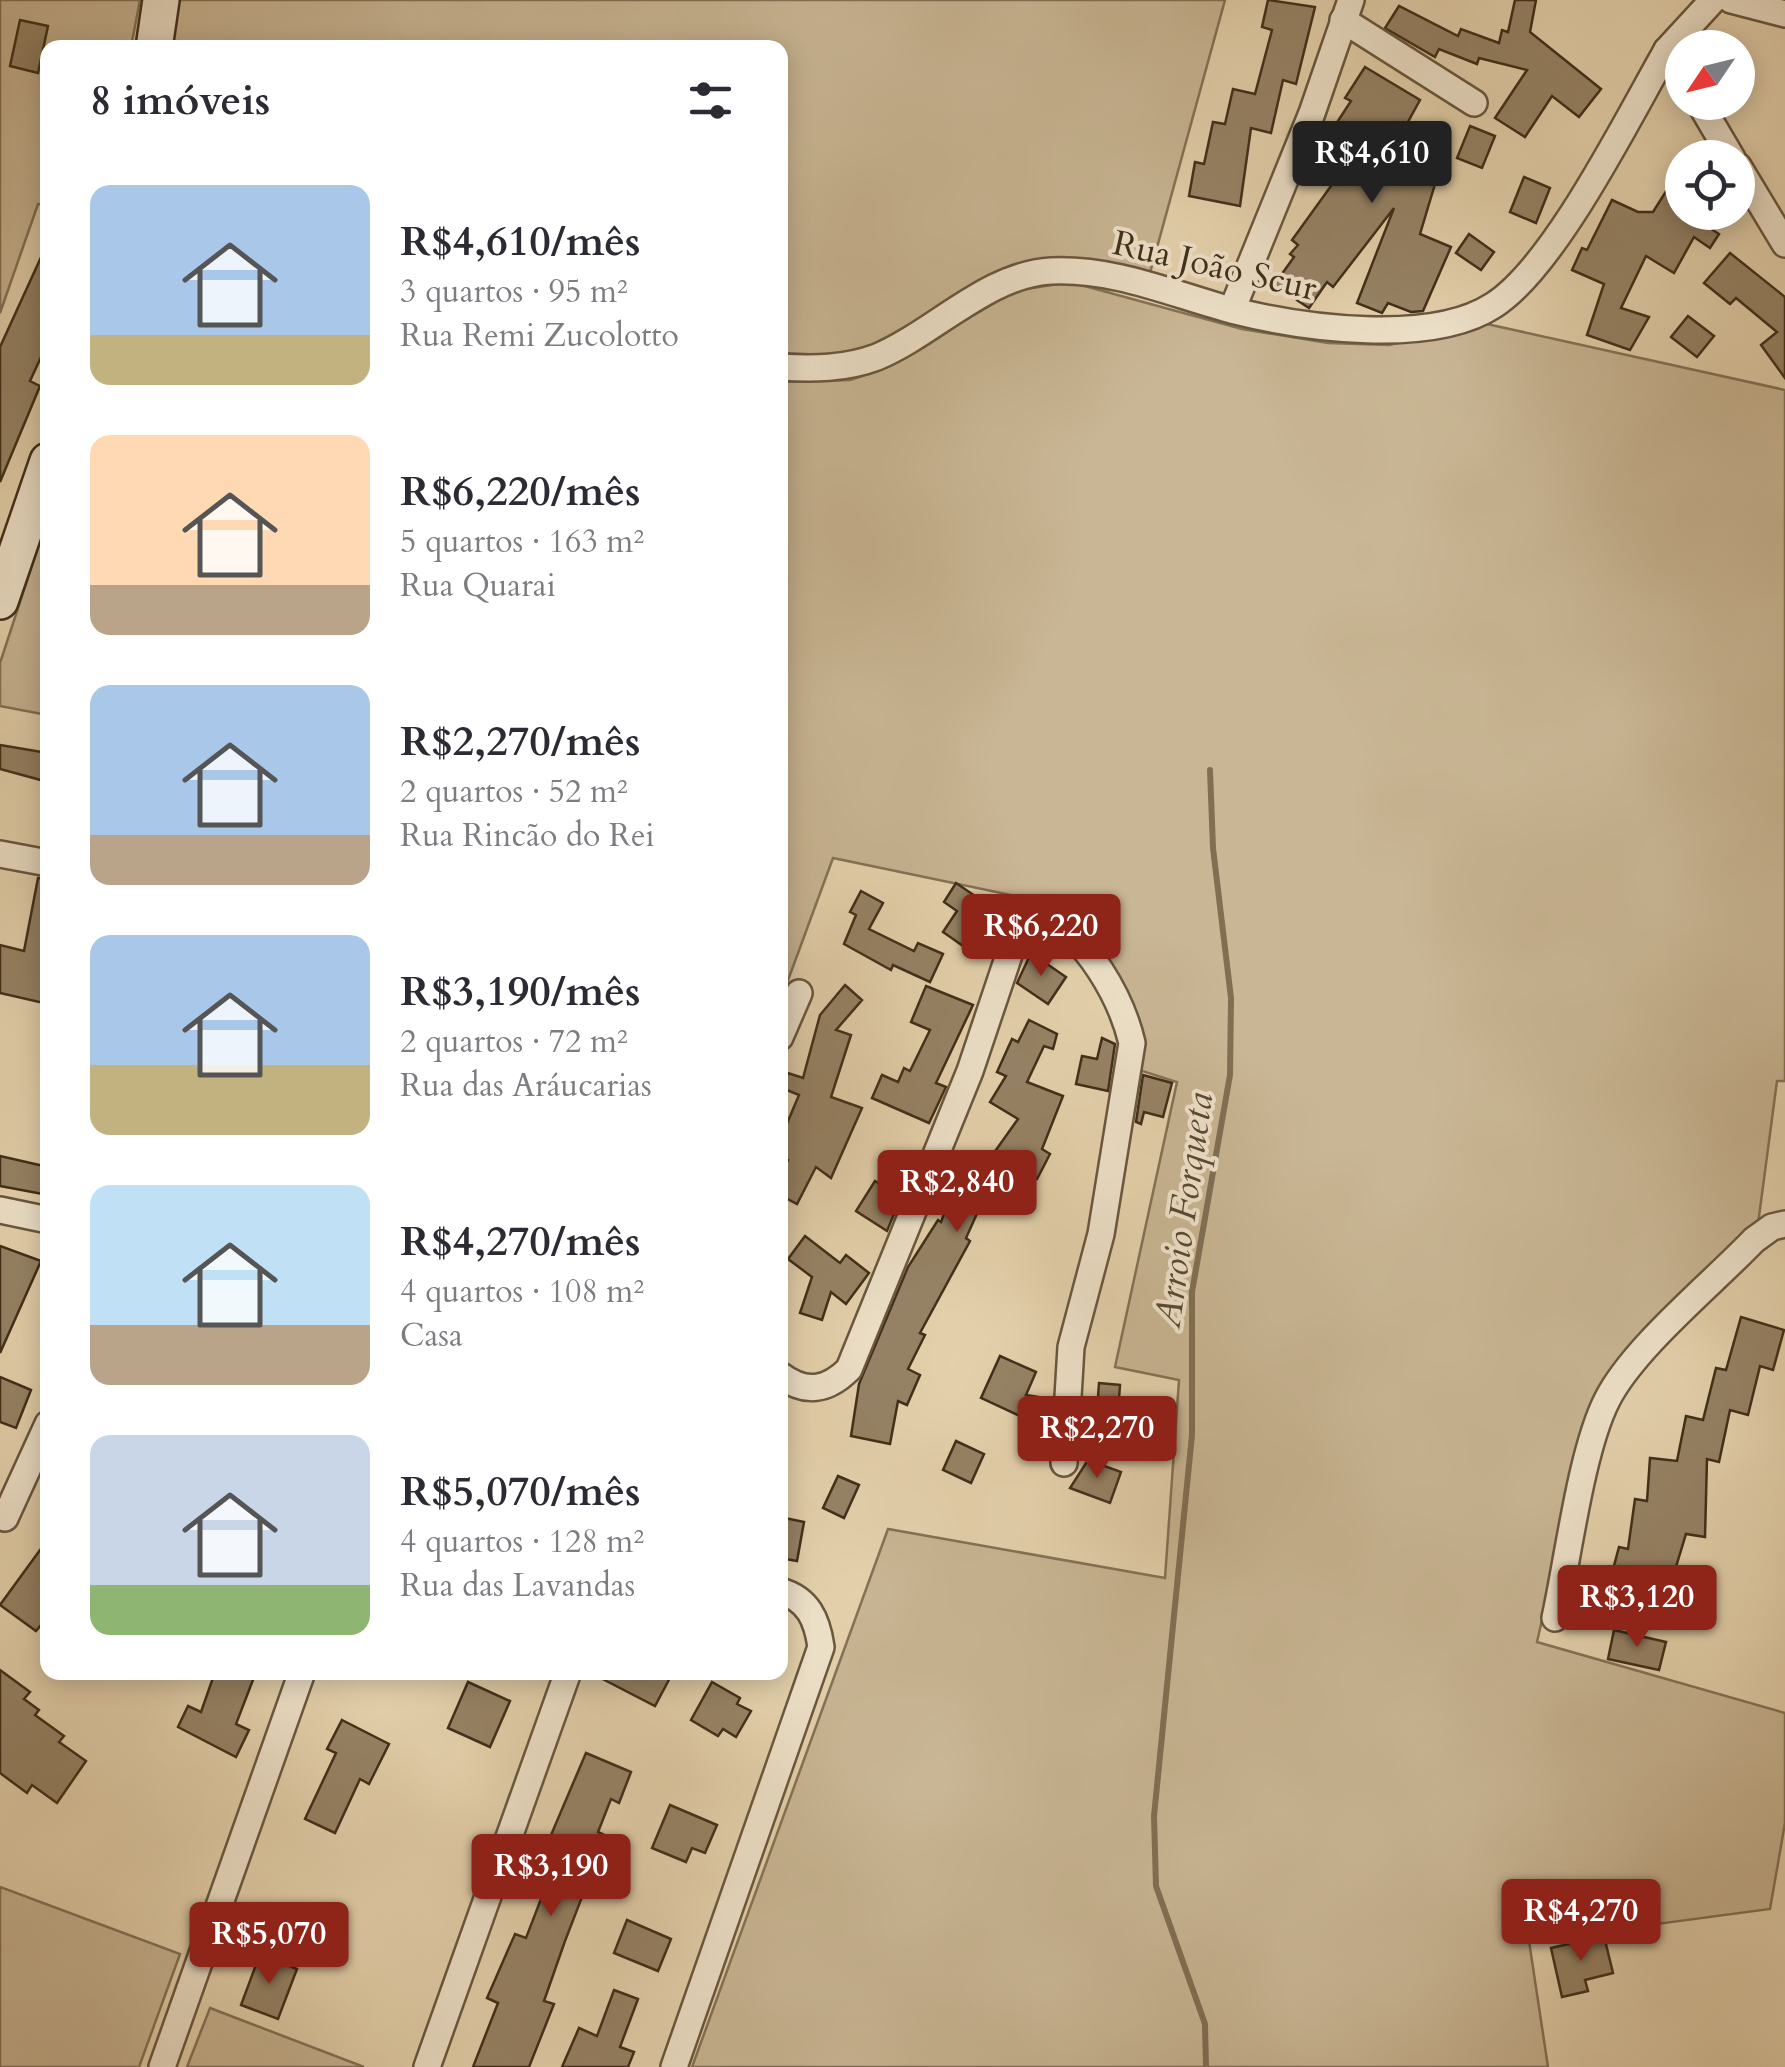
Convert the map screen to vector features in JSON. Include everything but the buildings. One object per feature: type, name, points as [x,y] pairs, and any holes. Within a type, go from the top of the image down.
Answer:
[{"type":"street","name":"Rua João Scur","points":[[1686,30],[1714,0]]},
{"type":"street","points":[[1732,0],[1785,14]]},
{"type":"street","points":[[1232,310],[1312,113],[1347,10],[1474,103]]},
{"type":"street","name":"Rua João Scur","points":[[788,367],[844,366],[875,357],[1001,286],[1048,271],[1112,274],[1232,310],[1294,322],[1376,329],[1442,324],[1493,306],[1533,268],[1602,166],[1665,54]]},
{"type":"street","points":[[1755,194],[1785,244]]},
{"type":"street","points":[[0,601],[40,484]]},
{"type":"street","points":[[0,854],[40,862]]},
{"type":"street","points":[[788,1381],[794,1386],[816,1390],[835,1383],[848,1369],[1022,930],[1043,918],[1072,937],[1104,980],[1127,1020],[1132,1043],[1102,1234],[1071,1347],[1064,1463]]},
{"type":"street","points":[[788,1018],[799,993]]},
{"type":"street","points":[[0,1210],[40,1218]]},
{"type":"street","points":[[1554,1618],[1595,1435],[1608,1399],[1634,1363],[1754,1240],[1772,1226],[1785,1224]]},
{"type":"street","points":[[2,1521],[40,1441]]},
{"type":"street","points":[[674,2067],[822,1647],[812,1613],[802,1600],[788,1594]]},
{"type":"street","points":[[162,2067],[299,1680]]},
{"type":"street","points":[[427,2067],[565,1680]]},
{"type":"shaded area","points":[[0,0],[140,0],[132,40],[40,40],[40,204],[0,313]]},
{"type":"shaded area","points":[[177,0],[1225,0],[1150,273],[1074,260],[875,346],[827,355],[788,353],[788,40],[170,40]]},
{"type":"shaded area","points":[[1070,282],[1242,329],[1328,343],[1389,345],[1487,324],[1785,390],[1785,1081],[1777,1081],[1758,1224],[1583,1438],[1537,1642],[1785,1713],[1785,1823],[1770,1909],[1529,1941],[1548,2067],[692,2067],[888,1529],[1165,1578],[1179,1380],[1115,1367],[1177,1082],[1139,1070],[1094,954],[1066,915],[1049,903],[833,858],[788,980],[788,382],[850,380],[878,371],[1015,291]]},
{"type":"shaded area","points":[[40,541],[40,714],[0,706],[0,663]]},
{"type":"shaded area","points":[[0,1887],[180,1954],[139,2067],[0,2067]]},
{"type":"shaded area","points":[[210,2008],[364,2067],[187,2067]]},
{"type":"waterway","name":"Arroio Forqueta","points":[[1206,2067],[1205,2024],[1156,1886],[1154,1816],[1192,1435],[1192,1292],[1230,1075],[1231,998],[1213,848],[1210,770]]}]
